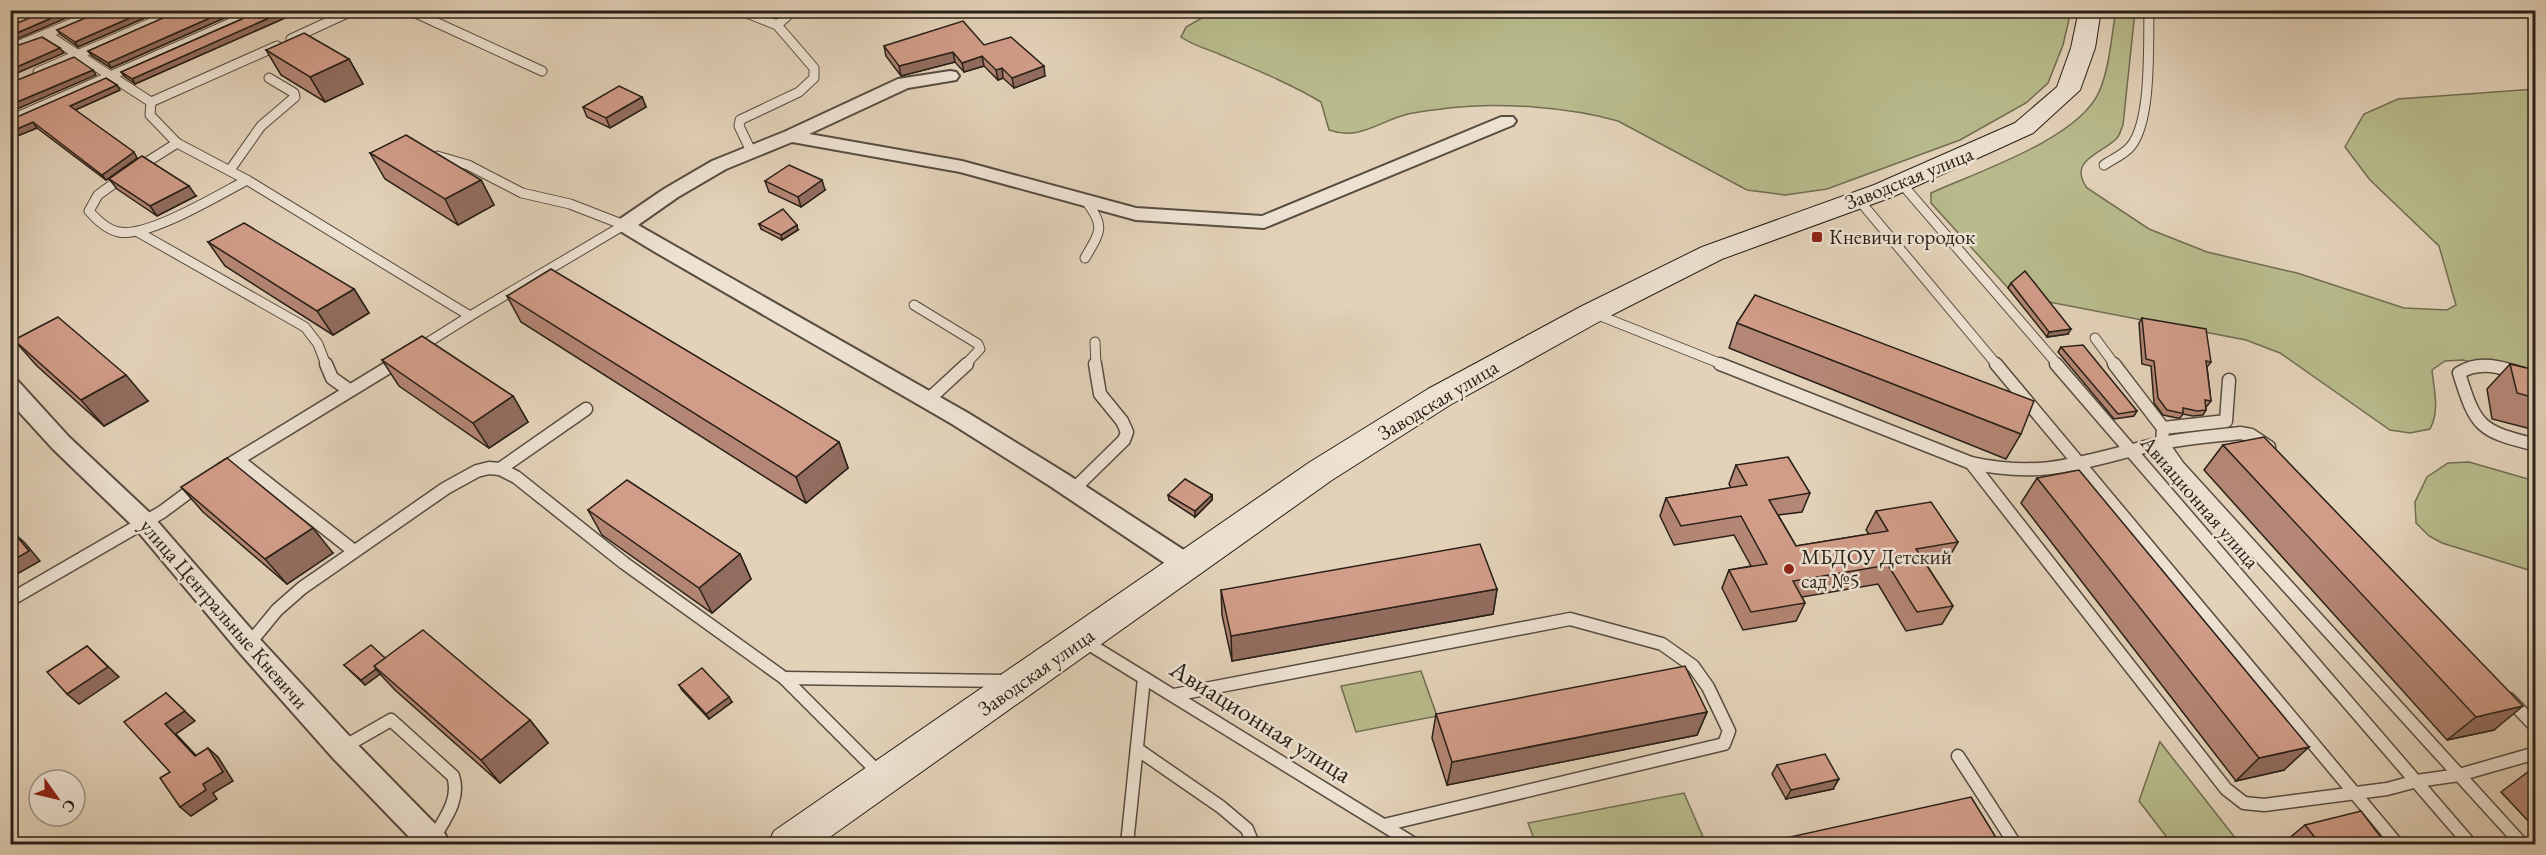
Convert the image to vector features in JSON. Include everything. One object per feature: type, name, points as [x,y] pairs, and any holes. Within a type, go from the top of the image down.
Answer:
[{"type":"street","name":"Заводская улица","points":[[788,844],[1321,471],[1430,403],[1592,312],[1712,253],[1859,200],[2024,128],[2068,90],[2083,48],[2090,10]]},
{"type":"street","points":[[950,76],[904,83],[790,136],[719,165],[671,193],[624,225],[716,281],[928,400],[1074,489],[1187,565]]},
{"type":"street","points":[[790,136],[962,167],[1136,214],[1264,222],[1508,121]]},
{"type":"street","name":"улица Центральные Кневичи","points":[[10,387],[61,442],[142,521],[248,644],[342,748],[433,843]]},
{"type":"lane","points":[[10,49],[104,10]]},
{"type":"lane","points":[[30,76],[181,10]]},
{"type":"lane","points":[[10,120],[242,18],[247,14],[245,10]]},
{"type":"lane","points":[[151,102],[354,10]]},
{"type":"lane","points":[[409,10],[542,71]]},
{"type":"lane","points":[[739,10],[777,25],[814,68],[815,76],[812,83],[800,91],[748,114],[740,120],[740,126],[751,151]]},
{"type":"lane","points":[[777,25],[794,10]]},
{"type":"lane","points":[[2104,165],[2131,146],[2139,128],[2147,70],[2148,10]]},
{"type":"lane","points":[[46,34],[151,102]]},
{"type":"lane","points":[[230,170],[261,126],[295,97],[294,93],[269,78]]},
{"type":"lane","points":[[151,102],[150,115],[177,143],[247,180],[470,316]]},
{"type":"lane","points":[[177,143],[103,189],[92,201],[88,211],[119,232],[138,232],[153,227],[247,180]]},
{"type":"lane","points":[[437,156],[468,165],[522,193],[570,204],[624,225]]},
{"type":"lane","name":"Авиационная улица","points":[[1901,183],[2130,452],[2470,844]]},
{"type":"lane","points":[[1859,200],[2356,792],[2397,844]]},
{"type":"lane","points":[[1085,258],[1102,230],[1102,223],[1086,201]]},
{"type":"lane","points":[[10,600],[142,521],[162,512],[208,478],[349,390],[624,225]]},
{"type":"lane","points":[[138,232],[305,327],[318,339],[333,381],[349,390]]},
{"type":"lane","points":[[914,305],[978,344],[980,349],[928,400]]},
{"type":"lane","points":[[1592,312],[1971,463],[1993,469],[2021,472],[2082,465],[2162,443],[2240,433],[2263,441],[2274,453]]},
{"type":"lane","points":[[2096,338],[2163,428],[2162,443],[2178,466],[2522,844]]},
{"type":"lane","points":[[1074,489],[1124,440],[1127,432],[1122,417],[1108,406],[1100,393],[1095,342]]},
{"type":"lane","points":[[2535,378],[2482,364],[2466,367],[2459,373],[2478,422],[2502,436],[2535,445]]},
{"type":"lane","points":[[2163,428],[2226,422],[2229,380]]},
{"type":"lane","points":[[248,644],[286,602],[354,551],[446,488],[477,471],[500,469],[586,409]]},
{"type":"lane","points":[[238,460],[354,551]]},
{"type":"lane","points":[[1971,463],[2226,789],[2244,802],[2264,805],[2386,789],[2417,781],[2459,775],[2535,753]]},
{"type":"lane","points":[[500,469],[516,477],[624,563],[784,678],[885,778]]},
{"type":"lane","points":[[1174,695],[1570,618],[1662,644],[1693,666],[1708,687],[1729,731],[1724,744],[1384,825]]},
{"type":"lane","name":"Авиационная улица","points":[[1082,639],[1414,844]]},
{"type":"lane","points":[[784,678],[1024,681]]},
{"type":"lane","points":[[1127,844],[1144,678]]},
{"type":"lane","points":[[2503,693],[2535,727]]},
{"type":"lane","points":[[342,748],[391,720],[453,776],[457,783],[456,795],[433,843]]},
{"type":"lane","points":[[1137,749],[1221,807],[1248,829],[1253,844]]},
{"type":"lane","points":[[1958,756],[2015,844]]},
{"type":"green space","points":[[2071,10],[2063,45],[2048,83],[2026,103],[1960,140],[1827,189],[1785,195],[1747,190],[1618,121],[1578,112],[1534,107],[1469,106],[1408,114],[1360,132],[1340,133],[1329,130],[1321,102],[1284,82],[1181,37],[1186,27],[1214,11]]},
{"type":"green space","points":[[2116,11],[2135,11],[2123,125],[2120,134],[2111,144],[2089,158],[2084,164],[2081,171],[2087,188],[2149,229],[2207,252],[2297,273],[2404,308],[2447,310],[2456,305],[2439,246],[2370,180],[2345,147],[2364,114],[2398,99],[2535,89],[2535,378],[2463,360],[2445,361],[2432,370],[2436,408],[2430,429],[2410,433],[2390,430],[2280,353],[2246,340],[2028,298],[2008,288],[1931,203],[1931,193],[1999,164],[2049,139],[2088,109],[2099,92],[2106,72]]},
{"type":"green space","points":[[2469,462],[2535,481],[2535,572],[2442,543],[2429,536],[2416,523],[2415,502],[2427,477],[2448,463]]},
{"type":"green space","points":[[1421,671],[1437,716],[1356,732],[1341,686]]},
{"type":"green space","points":[[2160,741],[2240,844],[2172,844],[2139,801]]},
{"type":"green space","points":[[1684,793],[1703,837],[1667,844],[1536,844],[1528,823]]},
{"type":"building","points":[[49,10],[70,10],[10,36],[10,26]]},
{"type":"building","points":[[104,10],[148,10],[75,42],[57,30]]},
{"type":"building","points":[[181,10],[228,10],[108,63],[88,51]]},
{"type":"building","points":[[250,10],[287,10],[132,79],[121,72],[242,19]]},
{"type":"building","points":[[963,21],[984,45],[1011,37],[1044,66],[1012,78],[1002,68],[996,70],[982,56],[962,63],[953,52],[899,66],[884,46]]},
{"type":"building","points":[[304,33],[349,59],[310,77],[266,50]]},
{"type":"building","points":[[42,37],[60,48],[10,70],[10,48]]},
{"type":"building","points":[[74,57],[93,70],[10,105],[10,83]]},
{"type":"building","points":[[106,78],[117,85],[70,106],[134,152],[102,175],[33,122],[10,132],[10,120]]},
{"type":"building","points":[[619,86],[642,97],[606,118],[583,107]]},
{"type":"building","points":[[406,135],[481,180],[445,199],[370,153]]},
{"type":"building","points":[[142,156],[189,186],[150,206],[109,179]]},
{"type":"building","points":[[789,165],[822,180],[798,197],[765,181]]},
{"type":"building","points":[[783,209],[797,225],[781,235],[759,224]]},
{"type":"building","points":[[244,223],[354,289],[317,311],[208,242]]},
{"type":"building","points":[[551,269],[839,442],[796,477],[507,296]]},
{"type":"building","points":[[2025,271],[2071,329],[2049,332],[2011,283]]},
{"type":"building","points":[[1755,295],[2034,401],[2021,434],[1737,323]]},
{"type":"building","points":[[58,317],[126,375],[81,400],[14,340]]},
{"type":"building","points":[[2142,318],[2206,329],[2211,362],[2206,361],[2211,401],[2205,400],[2206,410],[2183,408],[2183,413],[2181,413],[2167,410],[2158,398],[2154,361],[2146,359]]},
{"type":"building","points":[[422,336],[513,396],[473,423],[382,360]]},
{"type":"building","points":[[2083,345],[2137,411],[2118,414],[2061,347]]},
{"type":"building","points":[[2510,364],[2535,370],[2535,398],[2517,393]]},
{"type":"building","points":[[2264,437],[2523,706],[2476,717],[2223,445]]},
{"type":"building","points":[[1788,457],[1810,493],[1769,500],[1796,546],[1888,531],[1876,511],[1931,502],[1958,542],[1916,549],[1953,606],[1917,612],[1888,565],[1793,581],[1805,603],[1751,612],[1729,570],[1767,564],[1741,516],[1681,526],[1666,498],[1747,485],[1736,465]]},
{"type":"building","points":[[227,458],[313,528],[265,559],[181,487]]},
{"type":"building","points":[[2079,470],[2309,747],[2259,758],[2037,478]]},
{"type":"building","points":[[1185,479],[1212,495],[1195,511],[1168,495]]},
{"type":"building","points":[[627,480],[740,554],[699,588],[588,510]]},
{"type":"building","points":[[14,533],[29,551],[10,562],[10,535]]},
{"type":"building","points":[[1480,544],[1497,589],[1231,636],[1221,590]]},
{"type":"building","points":[[423,630],[530,720],[481,760],[374,666]]},
{"type":"building","points":[[371,645],[385,658],[374,666],[376,669],[361,680],[344,665]]},
{"type":"building","points":[[87,646],[108,667],[67,694],[47,672]]},
{"type":"building","points":[[1685,666],[1707,712],[1452,762],[1436,714]]},
{"type":"building","points":[[702,668],[729,697],[706,714],[679,685]]},
{"type":"building","points":[[166,693],[185,711],[165,724],[195,756],[208,748],[223,772],[203,784],[206,790],[180,807],[160,778],[170,772],[124,722]]},
{"type":"building","points":[[1825,754],[1839,779],[1791,790],[1777,765]]},
{"type":"building","points":[[1971,797],[2000,844],[1759,844]]},
{"type":"building","points":[[2361,811],[2386,844],[2320,844],[2305,825]]},
{"type":"place","name":"Кневичи городок","points":[[1817,237]]},
{"type":"place","name":"МБДОУ Детский сад №5","points":[[1789,569]]}]
